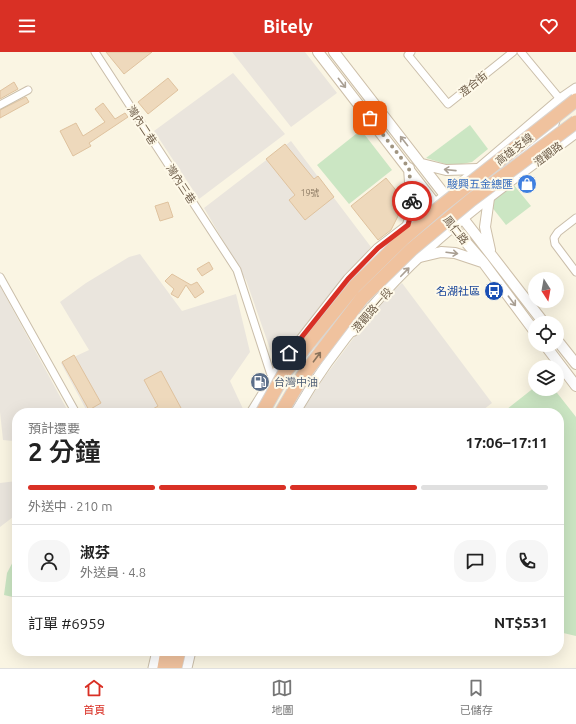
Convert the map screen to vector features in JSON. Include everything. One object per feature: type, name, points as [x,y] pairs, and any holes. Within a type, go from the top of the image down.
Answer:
[{"type":"highway","name":"高雄支線","points":[[265,408],[285,372],[355,286],[402,239],[576,100]]},
{"type":"highway","name":"高雄支線","points":[[284,408],[302,377],[362,298],[412,249],[471,200],[576,122]]},
{"type":"highway","points":[[164,668],[166,656]]},
{"type":"highway","points":[[175,668],[178,656]]},
{"type":"main road","name":"鳳仁路","points":[[318,52],[453,227],[483,262],[528,323]]},
{"type":"main road","name":"鳳仁路","points":[[334,52],[538,316]]},
{"type":"main road","points":[[353,331],[353,299],[387,265],[445,215],[450,200],[552,130],[560,99]]},
{"type":"main road","points":[[422,164],[446,170],[478,169]]},
{"type":"main road","points":[[408,225],[412,211],[409,168]]},
{"type":"main road","points":[[489,198],[484,227],[492,257]]},
{"type":"main road","points":[[420,257],[441,252],[455,253],[483,262]]},
{"type":"main road","points":[[564,349],[576,364]]},
{"type":"main road","points":[[550,352],[576,386]]},
{"type":"street","name":"灣內二巷","points":[[95,52],[165,160]]},
{"type":"street","name":"澄合街","points":[[411,52],[408,55],[448,104],[513,52]]},
{"type":"street","points":[[521,52],[560,99]]},
{"type":"street","points":[[254,408],[280,366],[348,279],[378,248],[435,203],[450,200],[478,169],[560,99],[576,88]]},
{"type":"street","points":[[0,105],[28,90]]},
{"type":"street","name":"澄觀路","points":[[463,219],[576,133]]},
{"type":"street","name":"灣內三巷","points":[[165,160],[237,270],[272,378]]},
{"type":"street","points":[[576,218],[558,232],[554,238],[555,244],[576,272]]},
{"type":"street","name":"澄觀路一段","points":[[298,408],[313,382],[371,308],[420,257],[463,219]]},
{"type":"street","points":[[0,277],[73,408]]},
{"type":"street","points":[[152,668],[156,656]]},
{"type":"street","points":[[187,668],[190,656]]},
{"type":"shaded area","points":[[232,52],[305,52],[337,93],[291,127]]},
{"type":"shaded area","points":[[233,73],[285,134],[199,199],[154,131]]},
{"type":"shaded area","points":[[291,141],[371,247],[275,363],[246,280],[204,208]]},
{"type":"shaded area","points":[[140,254],[182,311],[236,294],[250,352],[230,381],[243,408],[85,408],[61,363],[89,350],[60,302],[86,283],[129,257]]},
{"type":"shaded area","points":[[402,283],[492,403],[486,408],[304,408],[323,379],[379,304]]},
{"type":"shaded area","points":[[0,286],[66,408],[12,408],[12,441],[3,440],[0,412]]},
{"type":"shaded area","points":[[12,482],[12,518],[0,527],[0,483]]},
{"type":"green space","points":[[470,125],[488,149],[472,162],[452,166],[426,158]]},
{"type":"green space","points":[[361,130],[392,170],[349,204],[317,165]]},
{"type":"green space","points":[[513,184],[531,206],[506,225],[491,206],[491,200]]},
{"type":"green space","points":[[528,393],[528,396],[560,396],[576,417],[576,636],[564,633],[564,408],[508,408]]},
{"type":"green space","points":[[12,564],[12,597],[4,595],[7,573]]},
{"type":"building","points":[[106,52],[152,52],[124,74]]},
{"type":"building","points":[[168,78],[178,90],[148,114],[138,102]]},
{"type":"building","points":[[14,82],[18,89],[0,99],[0,91]]},
{"type":"building","points":[[26,97],[29,102],[0,118],[0,110]]},
{"type":"building","points":[[103,103],[115,119],[125,113],[128,117],[89,143],[91,146],[73,156],[60,131],[76,123],[83,136],[105,122],[95,109]]},
{"type":"building","points":[[285,144],[314,179],[318,176],[334,197],[305,220],[289,200],[295,195],[266,159]]},
{"type":"building","points":[[386,178],[399,194],[402,205],[391,230],[378,240],[351,206]]},
{"type":"building","points":[[168,202],[173,217],[160,221],[155,206]]},
{"type":"building","points":[[209,262],[213,269],[202,276],[197,269]]},
{"type":"building","points":[[172,274],[191,285],[197,282],[204,292],[195,298],[186,285],[178,298],[171,294],[174,289],[165,281]]},
{"type":"building","points":[[74,355],[101,403],[92,408],[88,408],[62,362]]},
{"type":"building","points":[[161,371],[181,408],[155,408],[158,406],[144,380]]},
{"type":"way so far","points":[[370,118],[409,168],[412,201]]},
{"type":"place","name":"駿興五金總匯","points":[[527,184]]},
{"type":"place","name":"名湖社區","points":[[494,291]]},
{"type":"place","name":"台灣中油","points":[[260,382]]},
{"type":"route","points":[[289,353],[348,279],[378,248],[408,225],[412,211],[412,201]]}]
